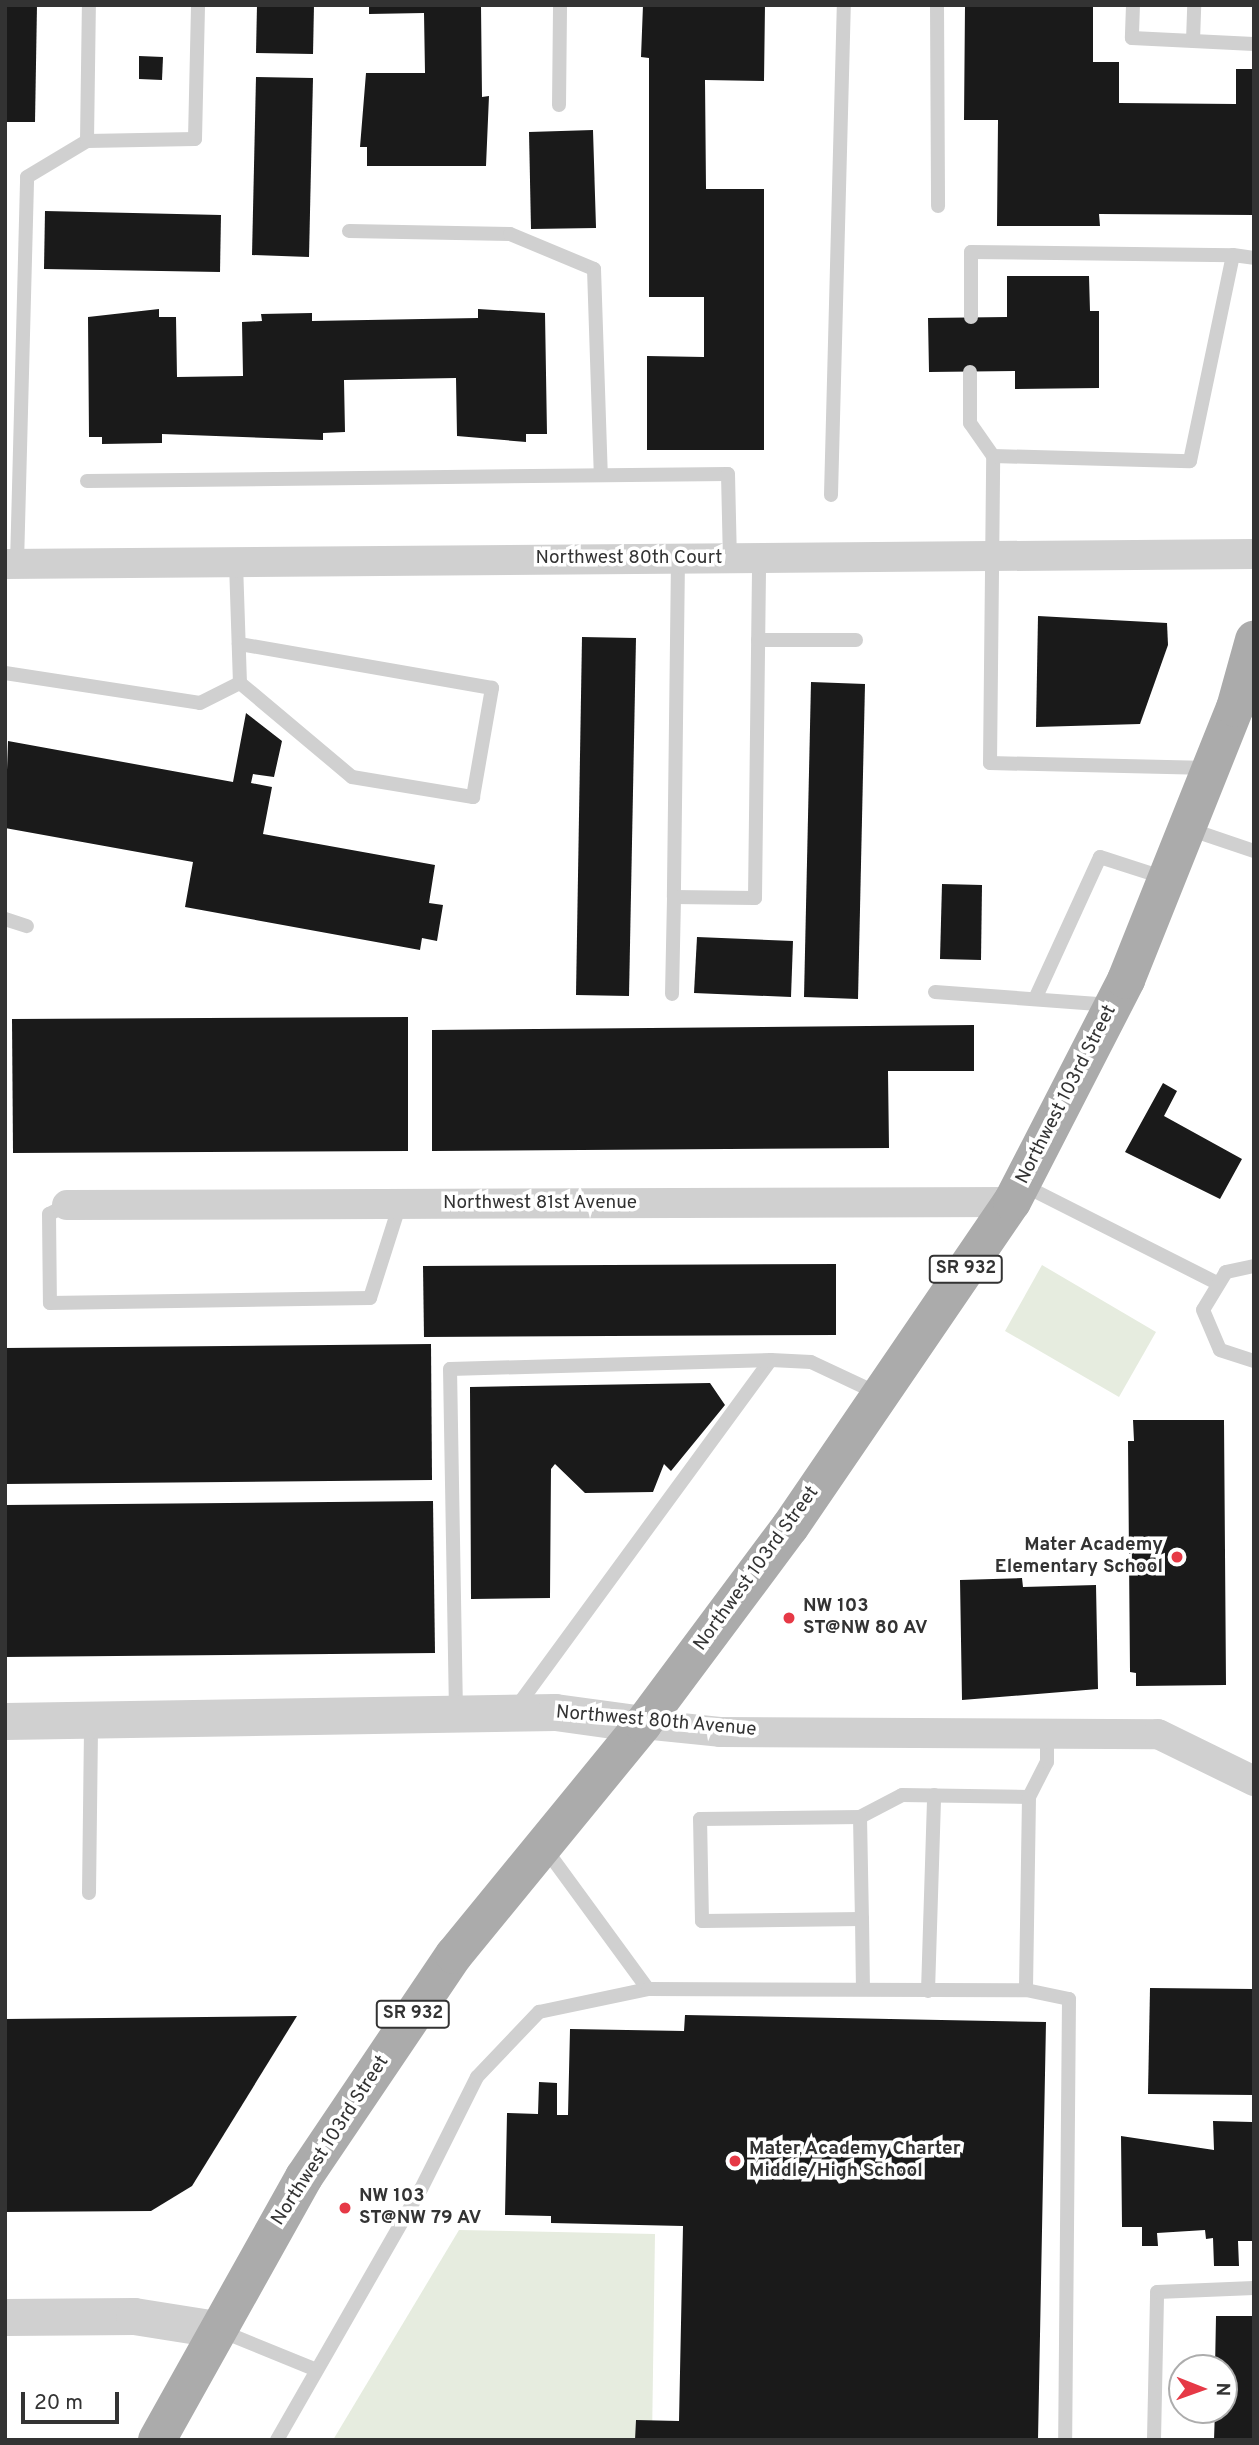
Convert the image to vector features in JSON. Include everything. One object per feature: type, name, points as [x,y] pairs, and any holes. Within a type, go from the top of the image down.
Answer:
[{"type":"main road","name":"Northwest 103rd Street","points":[[158,2440],[216,2329],[337,2126],[454,1955],[643,1724],[881,1394],[1016,1193],[1113,1005],[1211,768],[1254,640]]},
{"type":"street","name":"Northwest 80th Court","points":[[11,564],[1254,554]]},
{"type":"street","name":"Northwest 81st Avenue","points":[[67,1205],[400,1204],[1016,1193]]},
{"type":"street","name":"Northwest 80th Avenue","points":[[5,1721],[456,1716],[555,1712],[720,1732],[1158,1734],[1254,1781]]},
{"type":"street","points":[[5,2317],[134,2316],[216,2329]]},
{"type":"lane","points":[[87,141],[89,5]]},
{"type":"lane","points":[[11,564],[27,177],[87,141],[195,139],[198,5]]},
{"type":"lane","points":[[559,105],[560,5]]},
{"type":"lane","points":[[831,495],[844,5]]},
{"type":"lane","points":[[937,5],[938,205]]},
{"type":"lane","points":[[1133,5],[1132,38],[1254,44]]},
{"type":"lane","points":[[1193,41],[1194,5]]},
{"type":"lane","points":[[349,231],[510,234],[594,270],[601,475]]},
{"type":"lane","points":[[971,317],[971,252],[1254,258]]},
{"type":"lane","points":[[993,456],[1190,461],[1233,256]]},
{"type":"lane","points":[[970,372],[970,423],[993,456],[988,556],[990,763],[1211,768]]},
{"type":"lane","points":[[87,481],[728,474],[730,559]]},
{"type":"lane","points":[[674,897],[755,898],[759,558]]},
{"type":"lane","points":[[672,994],[678,559]]},
{"type":"lane","points":[[236,563],[240,684],[352,777],[473,797],[492,688],[239,644]]},
{"type":"lane","points":[[758,640],[856,640]]},
{"type":"lane","points":[[5,673],[200,703],[240,684]]},
{"type":"lane","points":[[1187,828],[1254,851]]},
{"type":"lane","points":[[1035,999],[1100,857],[1167,878]]},
{"type":"lane","points":[[5,919],[27,926]]},
{"type":"lane","points":[[935,992],[1113,1005]]},
{"type":"lane","points":[[1016,1193],[1215,1282]]},
{"type":"lane","points":[[67,1205],[49,1214],[50,1303],[370,1298],[400,1204]]},
{"type":"lane","points":[[1254,1266],[1215,1282],[1203,1310],[1210,1339],[1233,1358],[1254,1361]]},
{"type":"lane","points":[[456,1716],[450,1369],[771,1360],[811,1362],[881,1394]]},
{"type":"lane","points":[[511,1715],[771,1360]]},
{"type":"lane","points":[[89,1893],[91,1720]]},
{"type":"lane","points":[[1026,1990],[1029,1797],[1047,1762],[1047,1733]]},
{"type":"lane","points":[[862,1919],[702,1921],[700,1819],[860,1816],[902,1795],[1029,1797]]},
{"type":"lane","points":[[929,1991],[934,1795]]},
{"type":"lane","points":[[860,1816],[863,1989]]},
{"type":"lane","points":[[543,1846],[648,1989]]},
{"type":"lane","points":[[277,2440],[314,2369],[421,2189],[477,2077],[517,2031],[539,2012],[568,2002],[648,1989],[863,1989],[1026,1990],[1069,1998],[1071,2012],[1065,2440]]},
{"type":"lane","points":[[1154,2440],[1157,2292],[1254,2288]]},
{"type":"lane","points":[[216,2329],[314,2369]]},
{"type":"shaded area","points":[[1042,1265],[1156,1332],[1119,1397],[1005,1331]]},
{"type":"shaded area","points":[[459,2230],[655,2234],[652,2440],[333,2440]]},
{"type":"building","points":[[5,5],[37,5],[35,122],[5,122]]},
{"type":"building","points":[[257,5],[314,5],[313,54],[256,53]]},
{"type":"building","points":[[369,5],[481,5],[482,97],[489,96],[486,166],[367,166],[367,147],[360,147],[366,73],[425,73],[424,13],[369,14]]},
{"type":"building","points":[[643,5],[765,5],[764,81],[705,80],[706,189],[764,189],[764,450],[647,450],[647,356],[704,357],[704,297],[649,297],[649,58],[641,57]]},
{"type":"building","points":[[965,5],[1093,5],[1093,62],[1119,62],[1119,103],[1236,104],[1236,69],[1254,69],[1254,215],[1099,214],[1100,226],[997,226],[998,120],[964,120]]},
{"type":"building","points":[[139,56],[163,57],[162,80],[139,79]]},
{"type":"building","points":[[256,77],[313,78],[309,257],[252,255]]},
{"type":"building","points":[[593,130],[596,228],[531,229],[529,132]]},
{"type":"building","points":[[45,211],[221,215],[220,272],[44,269]]},
{"type":"building","points":[[1007,276],[1089,276],[1090,311],[1099,311],[1099,388],[1015,389],[1015,371],[929,372],[928,318],[1007,317]]},
{"type":"building","points":[[159,309],[159,317],[176,317],[177,377],[243,376],[242,322],[262,321],[261,314],[312,313],[312,321],[478,318],[478,309],[545,313],[547,434],[526,434],[526,442],[457,436],[456,378],[344,380],[345,432],[323,433],[323,440],[162,434],[162,443],[102,444],[102,437],[89,437],[88,317]]},
{"type":"building","points":[[1038,616],[1167,623],[1168,645],[1140,724],[1036,727]]},
{"type":"building","points":[[582,637],[636,638],[629,996],[576,995]]},
{"type":"building","points":[[811,682],[865,684],[858,999],[804,997]]},
{"type":"building","points":[[246,713],[282,741],[274,777],[253,774],[251,783],[272,787],[263,834],[435,865],[429,903],[443,905],[437,941],[422,938],[420,950],[185,907],[193,862],[5,828],[8,741],[233,782]]},
{"type":"building","points":[[942,884],[982,885],[981,960],[940,959]]},
{"type":"building","points":[[697,937],[793,941],[791,997],[694,993]]},
{"type":"building","points":[[408,1017],[408,1151],[13,1153],[12,1019]]},
{"type":"building","points":[[974,1025],[974,1071],[888,1071],[889,1148],[432,1151],[432,1030]]},
{"type":"building","points":[[1163,1083],[1177,1091],[1164,1116],[1242,1159],[1220,1199],[1125,1152]]},
{"type":"building","points":[[836,1264],[836,1335],[424,1337],[423,1266]]},
{"type":"building","points":[[431,1344],[432,1480],[5,1484],[5,1348]]},
{"type":"building","points":[[710,1383],[725,1405],[671,1471],[664,1464],[653,1492],[585,1493],[555,1464],[551,1469],[550,1598],[471,1599],[470,1387]]},
{"type":"building","name":"Mater Academy Elementary School","points":[[1133,1420],[1224,1420],[1226,1685],[1136,1686],[1136,1673],[1130,1672],[1128,1441],[1134,1441]]},
{"type":"building","points":[[433,1501],[435,1653],[5,1657],[5,1505]]},
{"type":"building","points":[[1022,1578],[1023,1587],[1096,1585],[1098,1689],[962,1700],[960,1580]]},
{"type":"building","points":[[1150,1988],[1254,1989],[1254,2095],[1148,2094]]},
{"type":"building","points":[[685,2015],[1046,2022],[1038,2440],[635,2440],[636,2420],[679,2421],[683,2226],[551,2223],[551,2216],[505,2215],[507,2113],[538,2114],[539,2082],[557,2083],[557,2115],[568,2115],[570,2029],[684,2031]]},
{"type":"building","points":[[297,2016],[192,2186],[151,2211],[5,2212],[5,2019]]},
{"type":"building","points":[[1213,2121],[1252,2122],[1254,2241],[1238,2241],[1239,2266],[1214,2266],[1213,2238],[1206,2239],[1205,2230],[1157,2233],[1158,2246],[1142,2246],[1142,2227],[1122,2227],[1121,2136],[1214,2150]]},
{"type":"building","points":[[1216,2316],[1254,2316],[1254,2440],[1214,2440],[1215,2424],[1238,2424],[1238,2354],[1215,2354]]},
{"type":"place","name":"Mater Academy Elementary School","points":[[1177,1557]]},
{"type":"place","name":"NW 103 ST@NW 80 AV","points":[[789,1618]]},
{"type":"place","name":"Mater Academy Charter Middle/High School","points":[[735,2161]]},
{"type":"place","name":"NW 103 ST@NW 79 AV","points":[[345,2208]]}]
